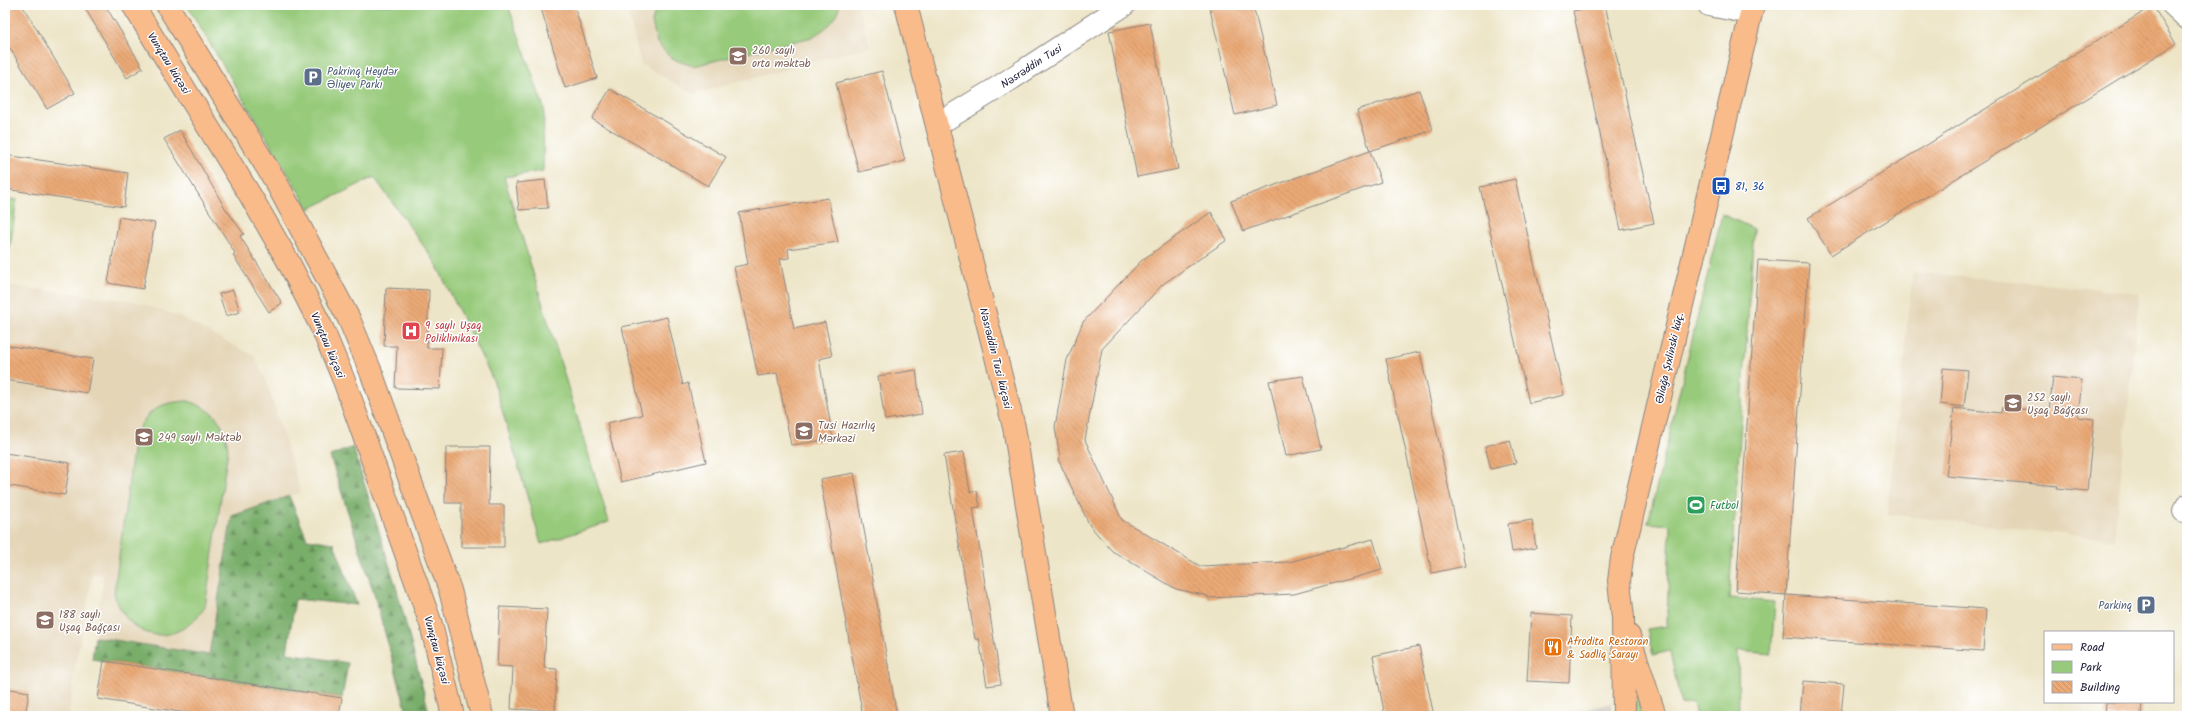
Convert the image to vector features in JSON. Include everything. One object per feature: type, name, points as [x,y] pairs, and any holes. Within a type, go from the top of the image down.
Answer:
[{"type":"main road","name":"Vunqtau küçəsi","points":[[133,5],[288,260],[323,330],[347,390],[431,624],[453,716]]},
{"type":"main road","points":[[167,5],[276,182],[349,319],[371,372],[450,590],[482,716]]},
{"type":"main road","name":"Nəsrəddin Tusi küçəsi","points":[[906,5],[938,124],[1014,427],[1062,716]]},
{"type":"main road","name":"Əliağa Şıxlinski küç.","points":[[1624,716],[1622,618],[1619,581],[1622,558],[1752,9]]},
{"type":"main road","points":[[1622,618],[1655,716]]},
{"type":"street","name":"Nəsrəddin Tusi","points":[[938,124],[997,88],[1124,5]]},
{"type":"street","points":[[1709,5],[1752,9]]},
{"type":"street","points":[[2173,5],[2187,18]]},
{"type":"shaded area","name":"260 saylı orta məktəb","points":[[626,5],[858,5],[870,47],[693,94],[641,64]]},
{"type":"shaded area","name":"252 saylı Uşaq Bağçası","points":[[1913,272],[2140,293],[2114,540],[1887,514]]},
{"type":"shaded area","name":"249 saylı Məktəb","points":[[5,285],[134,301],[178,316],[254,356],[266,380],[301,493],[288,496],[232,517],[209,655],[95,637],[104,575],[93,573],[75,668],[69,716],[5,716]]},
{"type":"shaded area","points":[[1612,703],[1612,716],[1555,716]]},
{"type":"green space","points":[[187,5],[508,5],[544,108],[543,171],[504,177],[609,522],[541,544],[494,382],[435,262],[374,177],[309,209]]},
{"type":"green space","points":[[657,5],[839,5],[836,16],[830,24],[812,37],[693,66],[672,59],[657,43],[652,22]]},
{"type":"green space","points":[[5,198],[17,200],[7,265],[5,265]]},
{"type":"green space","points":[[1722,214],[1754,229],[1729,598],[1775,602],[1771,654],[1738,651],[1739,716],[1696,716],[1693,703],[1681,705],[1670,651],[1653,655],[1647,629],[1667,626],[1670,525],[1648,523]]},
{"type":"green space","points":[[188,401],[205,408],[217,418],[224,431],[228,449],[205,607],[194,621],[181,630],[168,634],[154,634],[142,630],[130,622],[121,610],[114,593],[135,436],[144,420],[155,409],[169,403]]},
{"type":"green space","points":[[353,447],[397,590],[430,716],[408,716],[375,597],[330,456]]},
{"type":"green space","points":[[289,496],[307,539],[334,543],[357,605],[295,599],[287,653],[348,663],[342,698],[92,659],[95,637],[209,655],[232,516]]},
{"type":"green space","points":[[1632,673],[1646,716],[1632,716]]},
{"type":"building","points":[[5,5],[22,5],[75,93],[47,109],[5,40]]},
{"type":"building","points":[[83,5],[105,5],[143,68],[127,78]]},
{"type":"building","points":[[540,5],[574,5],[597,78],[565,88]]},
{"type":"building","points":[[1209,5],[1253,5],[1277,105],[1235,115]]},
{"type":"building","points":[[1605,5],[1654,223],[1621,230],[1573,11]]},
{"type":"building","points":[[2153,6],[2176,44],[1831,255],[1808,218]]},
{"type":"building","points":[[1150,23],[1178,169],[1137,177],[1109,31]]},
{"type":"building","points":[[882,71],[905,161],[859,172],[836,83]]},
{"type":"building","points":[[610,89],[726,157],[708,186],[592,119]]},
{"type":"building","points":[[1419,90],[1433,130],[1370,151],[1357,110]]},
{"type":"building","points":[[180,130],[225,208],[244,234],[240,236],[282,303],[269,312],[233,255],[235,253],[164,139]]},
{"type":"building","points":[[1370,151],[1381,182],[1243,231],[1231,201]]},
{"type":"building","points":[[5,155],[128,173],[124,207],[5,189]]},
{"type":"building","points":[[1515,179],[1564,395],[1529,403],[1480,187]]},
{"type":"building","points":[[545,180],[548,208],[519,210],[516,183]]},
{"type":"building","points":[[828,198],[838,242],[788,249],[789,258],[780,259],[794,329],[825,322],[832,356],[819,359],[833,439],[791,445],[777,373],[758,376],[734,267],[748,264],[739,213]]},
{"type":"building","points":[[1211,212],[1227,240],[1163,284],[1102,349],[1085,440],[1122,520],[1200,566],[1289,562],[1373,539],[1382,570],[1294,594],[1208,598],[1208,596],[1176,589],[1112,551],[1090,526],[1058,459],[1060,458],[1055,427],[1067,360],[1083,322],[1142,260]]},
{"type":"building","points":[[119,217],[155,223],[143,289],[108,283]]},
{"type":"building","points":[[1758,260],[1809,263],[1786,595],[1736,591]]},
{"type":"building","points":[[386,288],[429,290],[427,348],[442,348],[440,389],[395,388],[397,346],[384,346]]},
{"type":"building","points":[[233,290],[240,312],[226,316],[219,294]]},
{"type":"building","points":[[667,317],[683,385],[688,383],[706,462],[621,482],[607,423],[642,415],[622,327]]},
{"type":"building","points":[[5,345],[93,359],[87,393],[5,380]]},
{"type":"building","points":[[1420,352],[1465,566],[1432,573],[1386,359]]},
{"type":"building","points":[[1943,368],[1968,370],[1964,407],[1940,404]]},
{"type":"building","points":[[916,370],[922,414],[885,420],[878,376]]},
{"type":"building","points":[[1303,376],[1321,449],[1286,456],[1269,381]]},
{"type":"building","points":[[2053,377],[2082,380],[2078,417],[2094,419],[2087,491],[2057,488],[2058,486],[1946,476],[1954,408],[2001,413],[2002,407],[2049,412]]},
{"type":"building","points":[[1510,440],[1516,463],[1491,469],[1485,446]]},
{"type":"building","points":[[446,447],[490,447],[489,505],[504,505],[504,547],[461,547],[461,503],[445,503]]},
{"type":"building","points":[[964,452],[970,492],[977,491],[980,507],[973,508],[1001,684],[987,686],[979,639],[975,639],[944,455]]},
{"type":"building","points":[[5,453],[70,463],[65,495],[5,485]]},
{"type":"building","points":[[854,473],[897,716],[863,716],[820,479]]},
{"type":"building","points":[[1532,520],[1536,548],[1512,552],[1508,524]]},
{"type":"building","points":[[1786,595],[1986,609],[1983,651],[1783,637]]},
{"type":"building","points":[[500,607],[547,609],[544,668],[557,669],[555,711],[511,709],[513,667],[497,666]]},
{"type":"building","points":[[1531,613],[1572,616],[1569,683],[1527,681]]},
{"type":"building","points":[[1419,646],[1434,716],[1385,716],[1373,656]]},
{"type":"building","points":[[104,661],[342,698],[339,716],[205,716],[98,699]]},
{"type":"building","points":[[1803,681],[1844,684],[1841,716],[1800,716]]},
{"type":"building","points":[[5,688],[29,692],[25,716],[5,716]]},
{"type":"building","points":[[2106,703],[2142,703],[2141,716],[2105,716]]},
{"type":"place","name":"260 saylı orta məktəb","points":[[738,56]]},
{"type":"place","name":"Pakrinq Heydər Əliyev Parkı","points":[[313,77]]},
{"type":"place","name":"81, 36","points":[[1721,186]]},
{"type":"place","name":"9 saylı Uşaq Poliklinikası","points":[[411,331]]},
{"type":"place","name":"252 saylı Uşaq Bağçası","points":[[2013,403]]},
{"type":"place","name":"Tusi Hazırlıq Mərkəzi","points":[[804,431]]},
{"type":"place","name":"249 saylı Məktəb","points":[[144,437]]},
{"type":"place","name":"Futbol","points":[[1696,505]]},
{"type":"place","name":"Parkinq","points":[[2146,605]]},
{"type":"place","name":"188 saylı Uşaq Bağçası","points":[[45,620]]},
{"type":"place","name":"Afrodita Restoran & Sadliq Sarayı","points":[[1553,647]]}]
